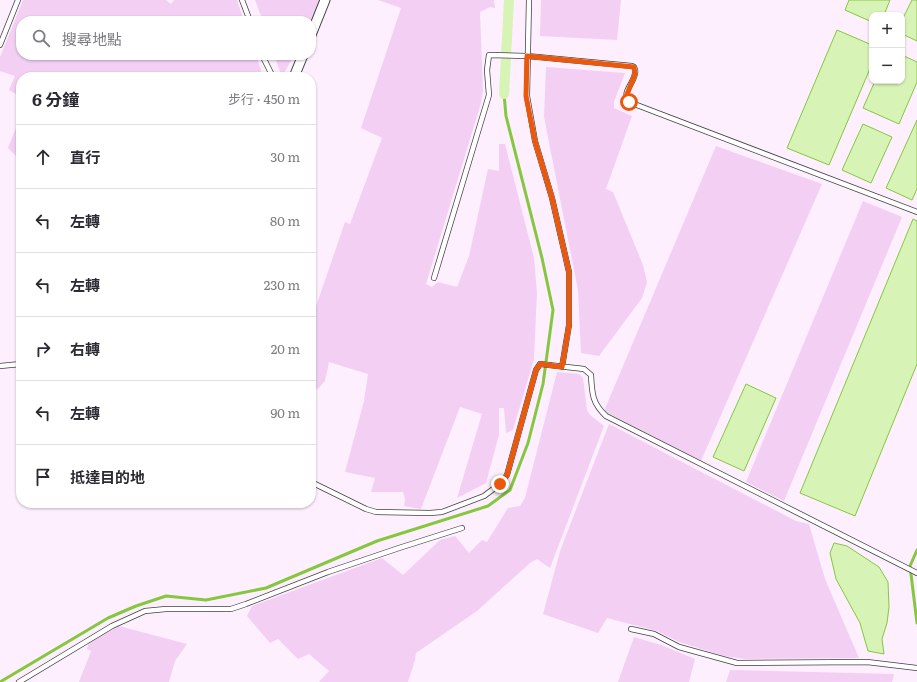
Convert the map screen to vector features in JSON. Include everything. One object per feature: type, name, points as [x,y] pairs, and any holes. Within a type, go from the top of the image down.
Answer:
[{"type":"street","points":[[316,22],[325,0]]},
{"type":"street","points":[[296,72],[301,60]]},
{"type":"lane","points":[[0,45],[18,0]]},
{"type":"lane","points":[[242,0],[248,16]]},
{"type":"lane","points":[[529,0],[524,56],[526,96],[534,134],[552,198],[569,272],[569,325],[562,367]]},
{"type":"lane","points":[[434,278],[489,95],[486,70],[489,56],[524,56],[632,66],[634,67],[635,74],[626,97],[629,102],[917,212]]},
{"type":"lane","points":[[264,60],[270,72]]},
{"type":"lane","points":[[0,366],[16,364]]},
{"type":"lane","points":[[316,484],[366,509],[376,512],[442,512],[484,496],[500,484],[507,475],[536,370],[540,364],[584,369],[592,374],[593,398],[600,410],[606,416],[916,573]]},
{"type":"lane","points":[[19,682],[112,626],[145,611],[166,609],[231,609],[328,572],[462,528]]},
{"type":"lane","points":[[631,629],[654,634],[679,647],[737,664],[866,662],[917,668]]},
{"type":"shaded area","points":[[23,0],[166,0],[171,4],[174,0],[237,0],[242,16],[17,16]]},
{"type":"shaded area","points":[[255,0],[320,0],[314,16],[261,16]]},
{"type":"shaded area","points":[[378,0],[494,0],[495,8],[490,7],[480,12],[483,91],[481,103],[426,284],[432,287],[438,282],[457,287],[469,256],[488,169],[499,171],[499,144],[505,144],[534,258],[537,293],[534,359],[513,430],[506,433],[504,408],[499,408],[499,435],[486,483],[457,498],[482,414],[460,407],[421,509],[404,506],[405,499],[403,492],[371,492],[375,478],[345,472],[364,401],[368,374],[329,362],[325,381],[318,389],[316,388],[316,306],[345,222],[350,224],[382,138],[361,128],[401,8]]},
{"type":"shaded area","points":[[541,0],[621,0],[617,40],[540,36]]},
{"type":"shaded area","points":[[849,0],[890,0],[885,12],[869,12],[869,21],[845,10]]},
{"type":"shaded area","points":[[912,0],[917,0],[917,41],[905,35],[905,14]]},
{"type":"shaded area","points":[[16,17],[16,60],[258,60],[261,72],[16,72],[16,94],[9,90],[15,76],[0,71],[0,57]]},
{"type":"shaded area","points":[[837,30],[869,44],[869,71],[829,165],[787,148]]},
{"type":"shaded area","points":[[905,56],[917,62],[917,82],[899,124],[863,108],[874,84],[905,84]]},
{"type":"shaded area","points":[[276,60],[291,60],[285,72],[280,72]]},
{"type":"shaded area","points":[[546,67],[625,73],[614,102],[614,108],[632,116],[606,189],[613,192],[643,265],[647,282],[642,298],[599,356],[581,353],[578,290],[544,117]]},
{"type":"shaded area","points":[[917,120],[917,189],[912,200],[886,188]]},
{"type":"shaded area","points":[[863,124],[892,137],[871,183],[842,170]]},
{"type":"shaded area","points":[[16,128],[16,156],[8,148]]},
{"type":"shaded area","points":[[716,146],[822,184],[701,461],[604,411]]},
{"type":"shaded area","points":[[863,201],[902,217],[784,501],[746,482]]},
{"type":"shaded area","points":[[913,219],[917,221],[917,364],[855,516],[800,493]]},
{"type":"shaded area","points":[[557,372],[579,374],[583,378],[587,410],[590,415],[604,426],[550,568],[537,559],[530,563],[477,611],[416,653],[408,682],[319,682],[329,671],[309,654],[298,659],[278,639],[270,643],[247,616],[252,606],[382,558],[403,575],[440,540],[455,536],[469,553],[482,540],[487,542],[508,508],[520,506],[525,498]]},
{"type":"shaded area","points":[[746,384],[776,398],[744,471],[713,457]]},
{"type":"shaded area","points":[[609,424],[796,521],[809,524],[825,579],[859,658],[745,659],[724,656],[679,642],[657,631],[607,618],[598,633],[543,614],[560,551]]},
{"type":"shaded area","points":[[834,543],[847,546],[879,567],[888,582],[889,607],[887,623],[882,639],[884,654],[868,651],[860,623],[836,579],[830,553]]},
{"type":"shaded area","points":[[119,626],[187,644],[175,661],[169,682],[79,682],[91,651],[87,649],[89,642]]},
{"type":"shaded area","points":[[634,637],[661,645],[695,659],[689,682],[618,682]]},
{"type":"shaded area","points":[[730,670],[894,674],[892,682],[726,682]]},
{"type":"waterway","points":[[504,94],[509,0]]},
{"type":"waterway","points":[[0,682],[108,618],[136,606],[166,596],[206,600],[266,588],[377,541],[488,506],[510,490],[528,443],[543,384],[553,310],[542,258],[506,116],[504,94]]},
{"type":"waterway","points":[[917,550],[910,566],[917,623]]},
{"type":"route","points":[[500,484],[507,475],[536,370],[540,364],[562,367],[569,325],[569,272],[552,198],[535,141],[526,96],[527,56],[632,66],[634,67],[635,74],[626,97],[629,102]]}]
